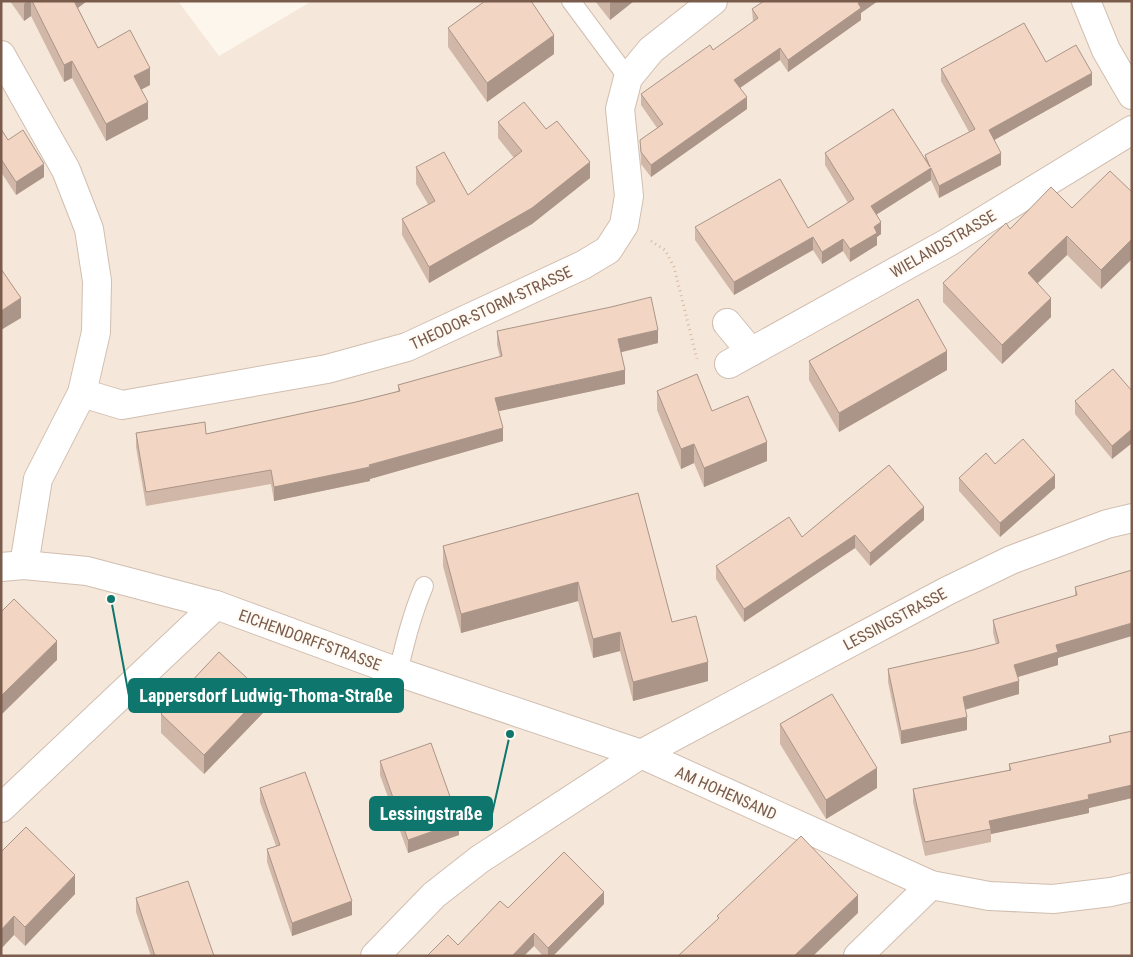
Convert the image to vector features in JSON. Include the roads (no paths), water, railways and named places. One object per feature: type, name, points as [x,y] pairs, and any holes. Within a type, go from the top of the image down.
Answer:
[{"type":"street","name":"THEODOR-STORM-STRASSE","points":[[82,393],[122,406],[327,369],[408,347],[583,265],[608,250],[624,225],[629,196],[620,109],[628,78],[650,50],[713,1]]},
{"type":"street","points":[[1086,1],[1106,50],[1132,96]]},
{"type":"street","points":[[1,55],[66,170],[89,229],[97,280],[96,332],[82,393],[38,479],[13,566]]},
{"type":"street","name":"WIELANDSTRASSE","points":[[727,323],[740,358],[947,243],[1132,130]]},
{"type":"street","name":"LESSINGSTRASSE","points":[[641,754],[1011,560],[1107,524],[1132,518]]},
{"type":"street","name":"EICHENDORFFSTRASSE","points":[[13,566],[87,571],[216,606],[398,672],[641,754]]},
{"type":"street","points":[[1,808],[216,606]]},
{"type":"street","points":[[375,956],[434,895],[480,859],[641,754]]},
{"type":"street","name":"AM HOHENSAND","points":[[641,754],[931,885],[989,896],[1053,899],[1111,892],[1132,887]]},
{"type":"street","points":[[858,956],[931,885]]},
{"type":"lane","points":[[571,1],[628,78]]},
{"type":"lane","points":[[398,672],[409,627],[424,586]]},
{"type":"place","name":"Lappersdorf Ludwig-Thoma-Straße","points":[[111,599]]},
{"type":"place","name":"Lessingstraße","points":[[510,734]]}]
